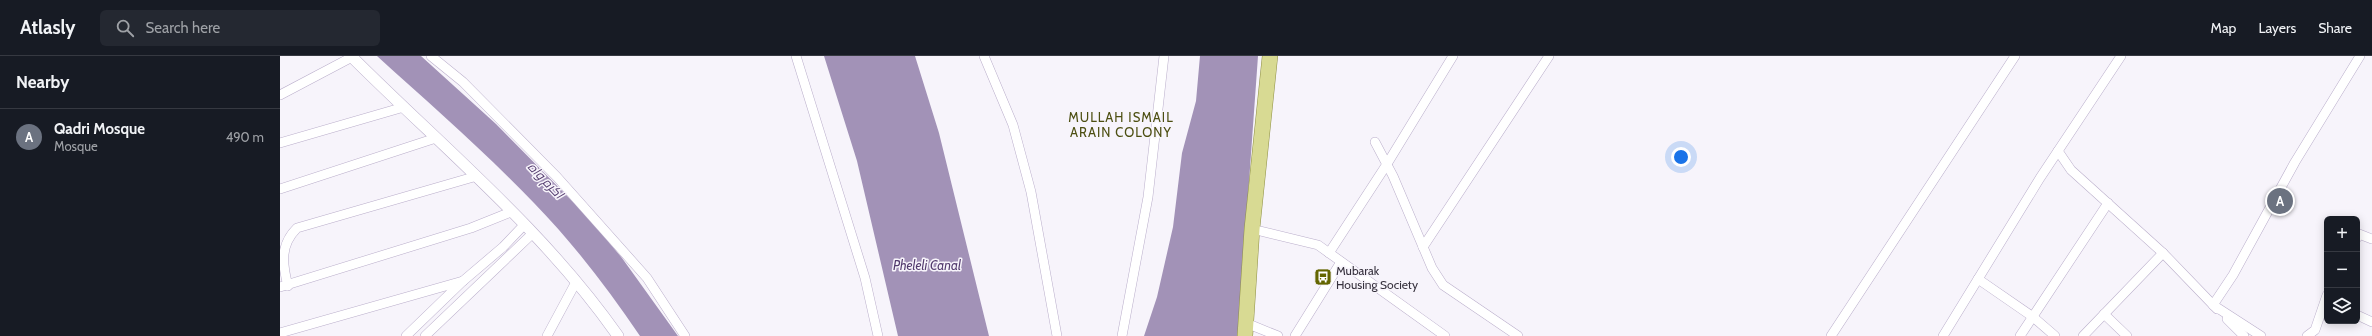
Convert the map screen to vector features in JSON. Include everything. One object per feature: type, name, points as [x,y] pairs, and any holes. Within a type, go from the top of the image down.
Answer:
[{"type":"main road","points":[[1246,330],[1252,229],[1270,56]]},
{"type":"street","points":[[431,56],[463,82],[557,177],[647,278],[685,336]]},
{"type":"street","points":[[796,56],[865,278],[878,336]]},
{"type":"street","points":[[984,56],[1013,125],[1031,192],[1056,336]]},
{"type":"street","points":[[1122,336],[1148,196],[1164,56]]},
{"type":"street","points":[[1329,253],[1388,164],[1453,56]]},
{"type":"street","points":[[1423,247],[1549,56]]},
{"type":"street","points":[[1831,336],[2015,56]]},
{"type":"street","points":[[1943,336],[2058,151],[2120,56]]},
{"type":"street","points":[[2214,305],[2233,275],[2295,162],[2360,56]]},
{"type":"street","points":[[280,95],[351,57],[477,176],[528,229],[576,282],[618,336]]},
{"type":"street","points":[[280,143],[404,107]]},
{"type":"street","points":[[280,189],[436,138]]},
{"type":"street","points":[[1375,142],[1388,164],[1432,268],[1443,285],[1518,336]]},
{"type":"street","points":[[2058,151],[2071,170],[2162,253],[2244,336]]},
{"type":"street","points":[[477,176],[297,228],[281,244],[284,286],[471,228],[511,212]]},
{"type":"street","points":[[2020,336],[2108,203]]},
{"type":"street","points":[[406,336],[463,281],[503,247],[528,229]]},
{"type":"street","points":[[425,336],[528,229]]},
{"type":"street","points":[[1252,229],[1318,245],[1445,336]]},
{"type":"street","points":[[2360,234],[2372,239]]},
{"type":"street","points":[[2083,336],[2162,253]]},
{"type":"street","points":[[1295,336],[1341,262]]},
{"type":"street","points":[[1978,279],[2033,317],[2055,336]]},
{"type":"street","points":[[280,335],[463,281]]},
{"type":"street","points":[[547,336],[576,282]]},
{"type":"street","points":[[2214,305],[2261,336]]},
{"type":"street","points":[[2307,336],[2315,330],[2324,308]]},
{"type":"street","points":[[2104,314],[2127,336]]},
{"type":"street","points":[[2360,316],[2372,322]]},
{"type":"street","points":[[1246,330],[1278,336]]},
{"type":"water","name":"اکرم واہ","points":[[377,56],[421,56],[496,124],[587,216],[622,258],[678,336],[640,336],[590,267],[549,219],[476,146]]},
{"type":"water","name":"Pheleli Canal","points":[[824,56],[915,56],[939,133],[989,336],[898,336],[857,161]]},
{"type":"water","points":[[1200,56],[1258,56],[1238,336],[1144,336],[1157,297],[1173,227],[1182,153],[1196,101]]},
{"type":"place","name":"Qadri Mosque","points":[[2280,201]]},
{"type":"place","name":"Mubarak Housing Society","points":[[1323,277]]},
{"type":"district","name":"MULLAH ISMAIL ARAIN COLONY","points":[[1121,124]]}]
